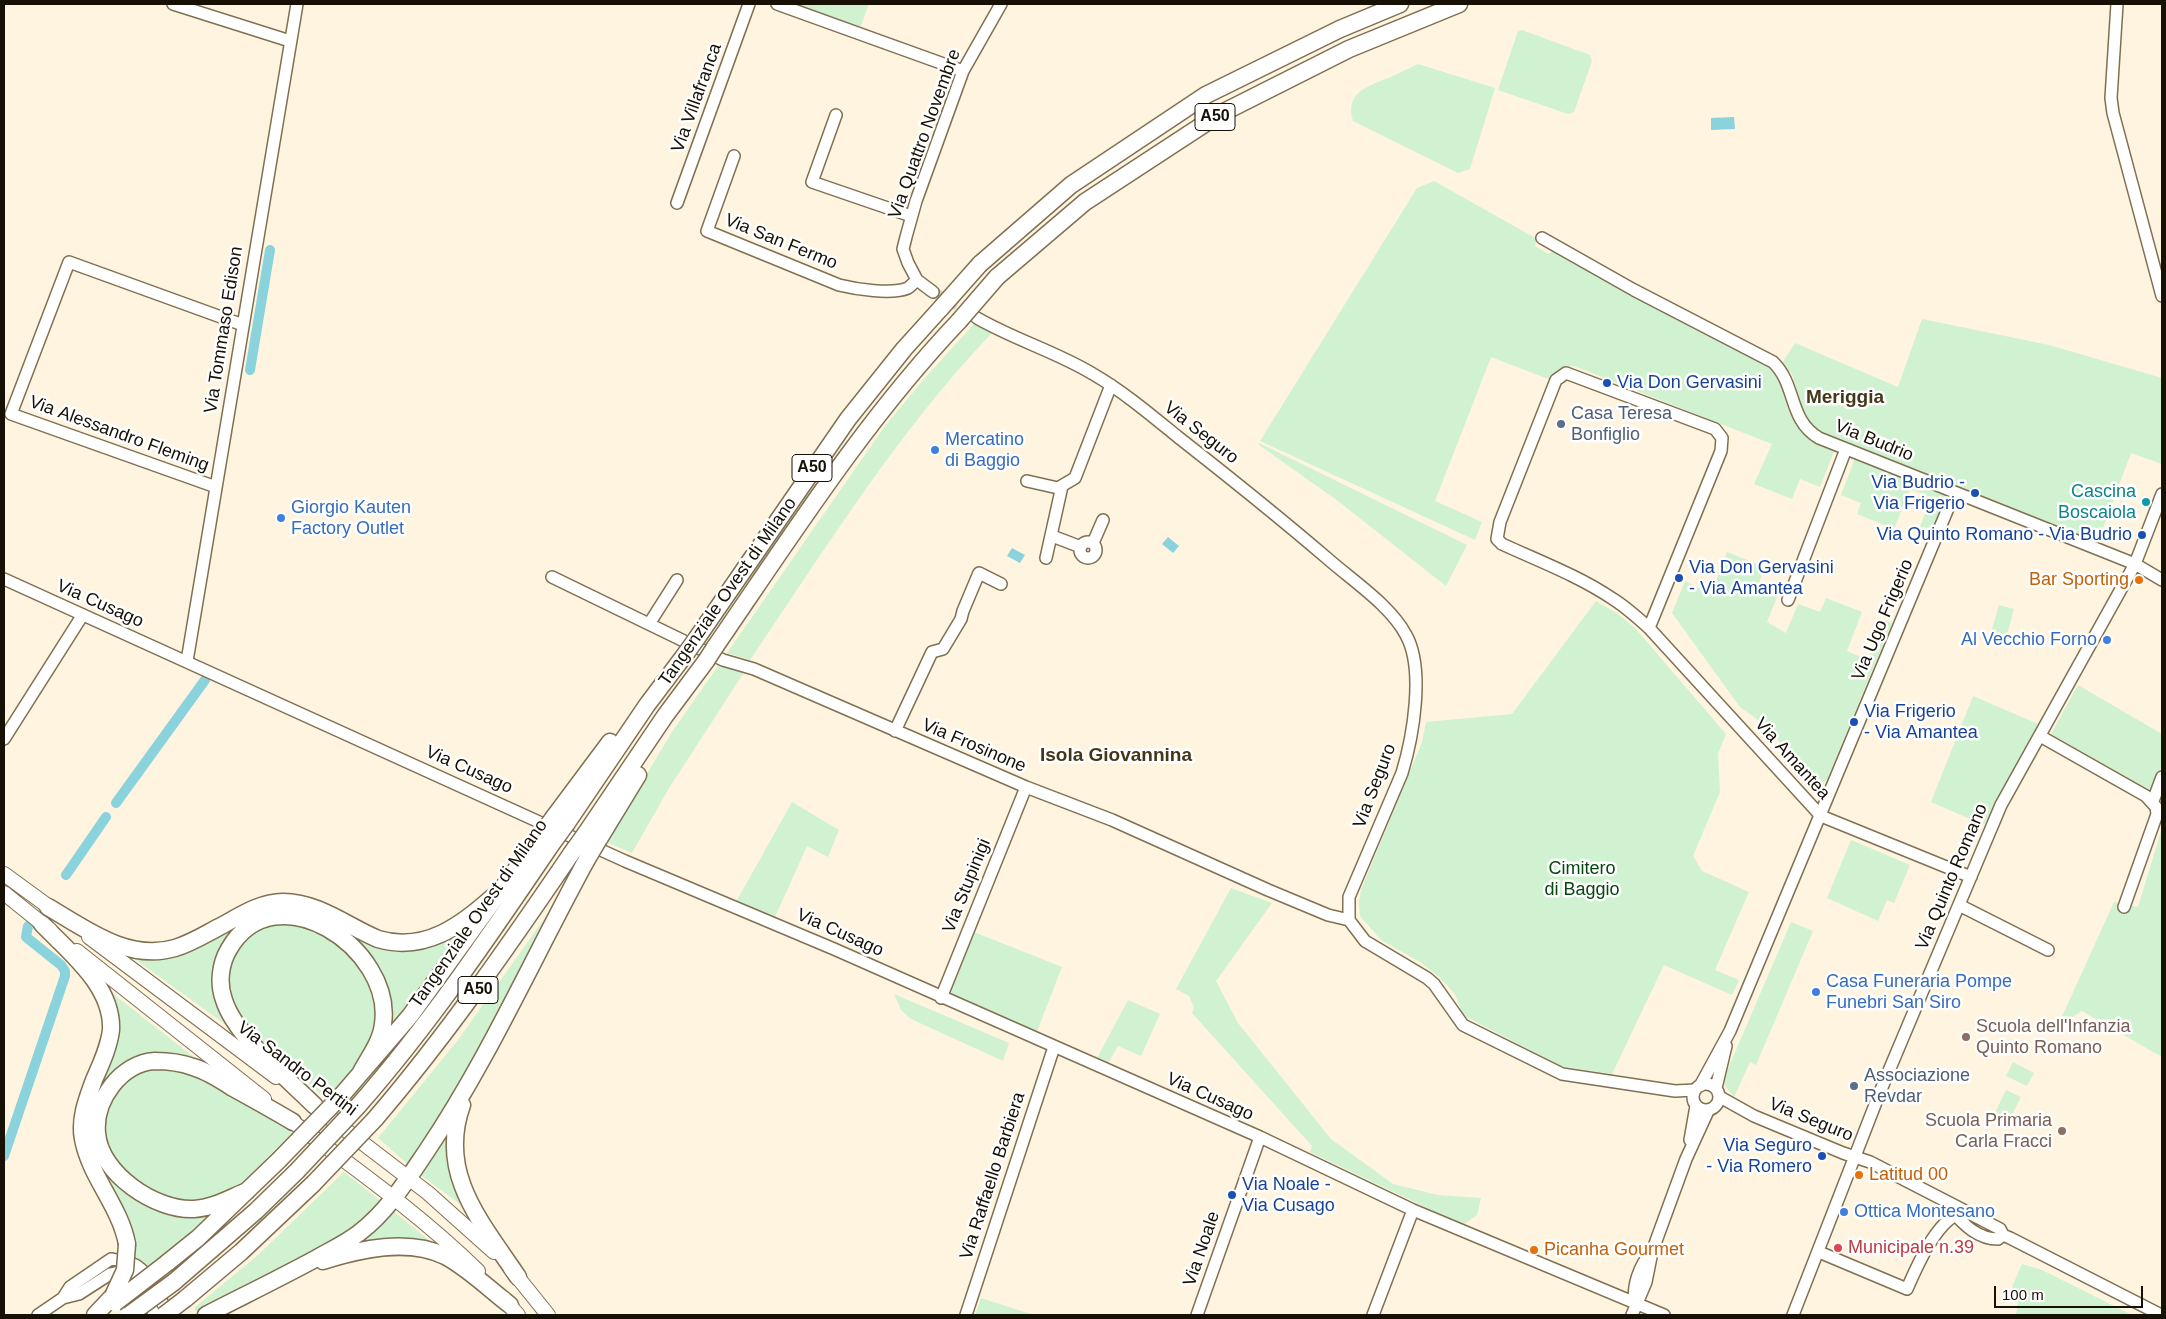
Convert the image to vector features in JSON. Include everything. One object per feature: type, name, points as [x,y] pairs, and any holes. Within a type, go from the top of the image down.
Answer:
[{"type":"highway","name":"Tangenziale Ovest di Milano","points":[[129,1315],[174,1282],[297,1171],[358,1106],[412,1043],[441,1004],[544,842],[647,705],[688,643],[848,419],[904,349],[980,264],[1071,184],[1206,95],[1340,29],[1400,4]]},
{"type":"highway","name":"Tangenziale Ovest di Milano","points":[[166,1315],[241,1252],[313,1184],[376,1119],[435,1048],[571,854],[592,836],[665,716],[714,656],[857,441],[913,370],[997,277],[1085,202],[1218,115],[1349,49],[1460,4]]},
{"type":"highway","points":[[206,1315],[295,1270],[358,1234],[382,1212],[442,1128],[472,1078],[586,861],[592,836]]},
{"type":"highway","points":[[48,907],[106,940],[127,949],[143,952],[159,951],[183,945],[253,909],[281,902],[304,904],[318,909],[387,942],[410,943],[435,937],[464,922],[495,895],[544,842]]},
{"type":"highway","points":[[97,1315],[114,1299],[167,1264],[198,1238],[279,1160],[341,1096],[410,1016],[495,895]]},
{"type":"highway","points":[[315,1106],[239,1028],[224,1000],[221,970],[226,954],[234,940],[246,928],[274,916],[306,919],[326,927],[343,938],[371,969],[380,986],[383,1024],[380,1038],[361,1072]]},
{"type":"highway","points":[[42,924],[96,982],[107,1005],[110,1030],[105,1054],[84,1112],[83,1138],[95,1172],[121,1224],[127,1244],[125,1270],[114,1299]]},
{"type":"highway","points":[[247,1191],[215,1206],[195,1209],[175,1208],[153,1200],[132,1187],[113,1169],[102,1151],[96,1134],[99,1110],[106,1092],[118,1079],[136,1066],[155,1061],[172,1063],[194,1067],[292,1122]]},
{"type":"highway","points":[[472,1078],[460,1109],[456,1128],[454,1148],[456,1166],[466,1197],[478,1219],[518,1277]]},
{"type":"highway","points":[[295,1270],[329,1259],[367,1251],[405,1247],[420,1248],[432,1251],[454,1262],[514,1310]]},
{"type":"main road","name":"Via Sandro Pertini","points":[[4,874],[408,1177],[483,1240],[518,1277],[548,1315]]},
{"type":"main road","points":[[4,893],[292,1122],[393,1198],[454,1248],[514,1310]]},
{"type":"street","points":[[174,4],[290,41]]},
{"type":"street","name":"Via Tommaso Edison","points":[[187,661],[297,4]]},
{"type":"street","name":"Via Villafranca","points":[[677,203],[749,4]]},
{"type":"street","points":[[777,4],[963,72]]},
{"type":"street","name":"Via Quattro Novembre","points":[[917,280],[903,249],[911,216],[963,72],[1001,4]]},
{"type":"street","points":[[2117,4],[2111,98],[2113,113],[2162,296]]},
{"type":"street","points":[[836,114],[812,182],[911,216]]},
{"type":"street","name":"Via San Fermo","points":[[734,156],[708,231],[845,286],[886,291],[907,288],[917,280]]},
{"type":"street","name":"Via Budrio","points":[[1542,238],[1634,290],[1767,358],[1780,369],[1786,378],[1803,425],[1818,438],[2135,564]]},
{"type":"street","name":"Via Alessandro Fleming","points":[[216,487],[11,414],[69,262],[243,324]]},
{"type":"street","points":[[917,280],[933,292]]},
{"type":"street","name":"Via Seguro","points":[[978,318],[1026,343],[1076,364],[1111,385],[1262,502],[1390,612],[1407,636],[1414,660],[1415,714],[1409,752],[1348,897],[1349,920]]},
{"type":"street","name":"Via Amantea","points":[[1649,628],[1721,451],[1722,438],[1715,429],[1566,373],[1556,380],[1500,522],[1497,540],[1597,589],[1629,611],[1649,628],[1821,816],[1970,877]]},
{"type":"street","points":[[1027,481],[1058,488],[1075,478],[1111,385]]},
{"type":"street","points":[[1788,600],[1846,449]]},
{"type":"street","points":[[1046,558],[1062,486]]},
{"type":"street","name":"Via Quinto Romano","points":[[1793,1315],[1880,1092],[2002,805],[2135,564],[2162,494]]},
{"type":"street","name":"Via Ugo Frigerio","points":[[1730,1031],[1949,506],[1960,495]]},
{"type":"street","points":[[1052,536],[1081,547],[1082,556],[1090,558],[1095,555],[1097,550],[1093,543],[1103,520]]},
{"type":"street","points":[[2135,564],[2162,580]]},
{"type":"street","points":[[895,731],[932,652],[943,649],[961,619],[979,573],[1001,584]]},
{"type":"street","points":[[552,577],[688,643]]},
{"type":"street","name":"Via Cusago","points":[[4,579],[625,861],[834,949],[1054,1048],[1260,1137],[1413,1210],[1664,1315]]},
{"type":"street","points":[[649,624],[678,580]]},
{"type":"street","points":[[4,739],[82,616]]},
{"type":"street","name":"Via Frosinone","points":[[688,643],[714,656],[754,669],[1026,787],[1112,820],[1268,890],[1328,915],[1349,920]]},
{"type":"street","points":[[2040,736],[2153,801],[2156,807],[2157,814],[2124,907]]},
{"type":"street","points":[[2153,801],[2162,777]]},
{"type":"street","name":"Via Stupinigi","points":[[941,998],[1026,787]]},
{"type":"street","points":[[1959,905],[2048,950]]},
{"type":"street","points":[[1349,920],[1365,941],[1434,984],[1462,1026],[1558,1072],[1675,1091],[1697,1088],[1708,1084],[1715,1100]]},
{"type":"street","points":[[1686,1159],[1696,1105],[1693,1096],[1730,1031]]},
{"type":"street","points":[[1632,1315],[1647,1279],[1652,1252],[1686,1159],[1715,1100],[1730,1031]]},
{"type":"street","name":"Via Raffaello Barbiera","points":[[966,1315],[1054,1048]]},
{"type":"street","points":[[1675,1091],[1703,1110],[1715,1100]]},
{"type":"street","name":"Via Seguro","points":[[1715,1100],[1870,1162],[2000,1229],[2003,1234],[2161,1315]]},
{"type":"street","name":"Via Noale","points":[[1197,1315],[1260,1137]]},
{"type":"street","points":[[1940,1198],[1964,1226],[1989,1239],[1998,1239],[2003,1234]]},
{"type":"street","points":[[1373,1315],[1413,1210]]},
{"type":"street","points":[[1819,1252],[1907,1289],[1934,1237],[1945,1222],[1961,1212],[1968,1212]]},
{"type":"street","points":[[63,1298],[70,1287],[111,1259],[131,1263],[140,1268],[148,1277],[166,1315]]},
{"type":"street","points":[[38,1315],[63,1298],[79,1294],[110,1274],[123,1271],[133,1276],[155,1315]]},
{"type":"green space","points":[[800,4],[869,4],[860,28]]},
{"type":"green space","points":[[1522,30],[1590,55],[1592,61],[1574,112],[1568,114],[1498,90],[1518,31]]},
{"type":"green space","points":[[1418,64],[1495,88],[1470,169],[1458,173],[1353,121],[1352,104],[1354,98],[1359,93],[1371,85]]},
{"type":"green space","points":[[1434,181],[1537,239],[1535,246],[1548,254],[1556,250],[1768,366],[1779,382],[1795,424],[1808,437],[1835,449],[1820,487],[1800,479],[1792,499],[1754,484],[1772,444],[1574,366],[1560,369],[1551,380],[1491,357],[1435,501],[1482,522],[1475,540],[1260,441],[1417,188]]},
{"type":"green space","points":[[1922,319],[2049,345],[2162,378],[2162,464],[2131,453],[2097,544],[1823,433],[1810,423],[1803,409],[1792,374],[1782,363],[1795,343],[1898,387]]},
{"type":"green space","points":[[975,323],[992,333],[925,410],[894,450],[835,533],[750,660],[727,653],[885,426],[924,379]]},
{"type":"green space","points":[[1259,443],[1467,545],[1446,586],[1338,501],[1259,445]]},
{"type":"green space","points":[[1855,458],[1947,494],[1928,542],[1916,538],[1931,497],[1910,489],[1894,529],[1857,514],[1861,503],[1841,495]]},
{"type":"green space","points":[[1727,552],[1765,567],[1757,588],[1778,595],[1767,622],[1786,633],[1798,604],[1820,612],[1826,598],[1862,612],[1847,651],[1868,660],[1884,620],[1892,623],[1827,779],[1817,790],[1810,785],[1778,740],[1761,722],[1740,707],[1672,613],[1685,581],[1711,594]]},
{"type":"green space","name":"Cimitero di Baggio","points":[[1596,601],[1618,614],[1635,628],[1726,734],[1718,754],[1720,792],[1693,856],[1702,871],[1749,892],[1715,970],[1739,980],[1732,995],[1664,965],[1612,1074],[1560,1066],[1463,1015],[1455,994],[1439,977],[1420,962],[1381,940],[1360,916],[1359,903],[1361,890],[1422,742],[1426,722],[1512,714]]},
{"type":"green space","points":[[1999,605],[2014,609],[2006,638],[1991,633]]},
{"type":"green space","points":[[718,666],[745,671],[669,788],[632,853],[606,842],[672,732]]},
{"type":"green space","points":[[2078,685],[2162,734],[2162,766],[2151,791],[2051,734]]},
{"type":"green space","points":[[1973,696],[2038,724],[1984,825],[1931,802]]},
{"type":"green space","points":[[792,802],[839,830],[828,857],[807,846],[775,917],[736,902]]},
{"type":"green space","points":[[2162,828],[2162,1057],[2082,1011],[2063,1023],[2060,1021],[2114,902],[2138,907]]},
{"type":"green space","points":[[1851,840],[1910,865],[1894,903],[1887,900],[1878,921],[1827,898]]},
{"type":"green space","points":[[1231,888],[1272,903],[1216,981],[1238,1023],[1331,1139],[1393,1184],[1438,1195],[1481,1198],[1477,1215],[1463,1225],[1310,1152],[1312,1146],[1192,1013],[1194,1007],[1189,996],[1176,989]]},
{"type":"green space","points":[[281,906],[311,911],[362,939],[384,947],[403,949],[450,938],[453,939],[455,945],[388,1033],[389,993],[375,963],[356,941],[331,924],[304,914],[276,911],[251,918],[231,934],[217,963],[215,990],[223,1014],[233,1030],[125,952],[148,954],[169,952],[188,947],[241,920]]},
{"type":"green space","points":[[544,919],[548,923],[462,1081],[410,1166],[378,1138],[458,1040]]},
{"type":"green space","points":[[292,921],[328,933],[372,977],[377,1030],[364,1055],[326,1099],[242,1021],[233,1009],[226,975],[228,964],[249,931]]},
{"type":"green space","points":[[1791,922],[1813,931],[1756,1065],[1750,1062],[1734,1097],[1725,1086],[1724,1078]]},
{"type":"green space","points":[[974,932],[1062,967],[1036,1034],[949,996]]},
{"type":"green space","points":[[112,993],[200,1062],[162,1055],[138,1060],[122,1069],[109,1080],[96,1103],[93,1128],[97,1147],[106,1165],[119,1182],[135,1196],[153,1207],[173,1214],[192,1216],[215,1213],[148,1270],[143,1262],[133,1258],[134,1243],[132,1232],[105,1178],[93,1150],[90,1136],[89,1117],[91,1108],[114,1040],[116,1018]]},
{"type":"green space","points":[[894,994],[1009,1043],[1003,1061],[911,1019],[901,1010]]},
{"type":"green space","points":[[1128,1000],[1160,1014],[1141,1056],[1118,1046],[1107,1065],[1096,1060]]},
{"type":"green space","points":[[2013,1062],[2034,1073],[2027,1086],[2006,1076]]},
{"type":"green space","points":[[159,1067],[190,1071],[242,1100],[292,1133],[238,1187],[224,1196],[193,1204],[156,1195],[117,1166],[104,1140],[103,1118],[120,1083],[131,1075]]},
{"type":"green space","points":[[2006,1090],[2021,1097],[2008,1122],[1994,1115]]},
{"type":"green space","points":[[449,1127],[468,1210],[418,1173]]},
{"type":"green space","points":[[344,1172],[382,1202],[371,1214],[348,1232],[197,1312],[194,1308],[258,1255]]},
{"type":"green space","points":[[392,1210],[436,1246],[351,1248],[369,1236]]},
{"type":"green space","points":[[2022,1264],[2042,1270],[2132,1315],[2016,1315],[2020,1291],[2012,1287]]},
{"type":"green space","points":[[981,1298],[1034,1315],[975,1315]]},
{"type":"water","points":[[1734,117],[1735,129],[1711,130],[1711,118]]},
{"type":"water","points":[[1168,537],[1179,546],[1173,553],[1162,544]]},
{"type":"water","points":[[1012,548],[1025,555],[1020,563],[1007,556]]},
{"type":"waterway","points":[[250,370],[270,250]]},
{"type":"waterway","points":[[116,803],[205,680]]},
{"type":"waterway","points":[[66,875],[106,817]]},
{"type":"waterway","points":[[4,1156],[65,976],[65,971],[61,965],[26,937],[28,926]]},
{"type":"tunnel","points":[[933,292],[972,314]]},
{"type":"place","name":"Via Don Gervasini","points":[[1607,383]]},
{"type":"place","name":"Casa Teresa Bonfiglio","points":[[1561,424]]},
{"type":"place","name":"Mercatino di Baggio","points":[[935,450]]},
{"type":"place","name":"Via Budrio - Via Frigerio","points":[[1975,493]]},
{"type":"place","name":"Cascina Boscaiola","points":[[2146,502]]},
{"type":"place","name":"Giorgio Kauten Factory Outlet","points":[[281,518]]},
{"type":"place","name":"Via Quinto Romano - Via Budrio","points":[[2142,535]]},
{"type":"place","name":"Via Don Gervasini - Via Amantea","points":[[1679,578]]},
{"type":"place","name":"Bar Sporting","points":[[2139,580]]},
{"type":"place","name":"Al Vecchio Forno","points":[[2107,640]]},
{"type":"place","name":"Via Frigerio - Via Amantea","points":[[1854,722]]},
{"type":"place","name":"Casa Funeraria Pompe Funebri San Siro","points":[[1816,992]]},
{"type":"place","name":"Scuola dell'Infanzia Quinto Romano","points":[[1966,1037]]},
{"type":"place","name":"Associazione Revdar","points":[[1854,1086]]},
{"type":"place","name":"Scuola Primaria Carla Fracci","points":[[2062,1131]]},
{"type":"place","name":"Via Seguro - Via Romero","points":[[1822,1156]]},
{"type":"place","name":"Latitud 00","points":[[1859,1175]]},
{"type":"place","name":"Via Noale - Via Cusago","points":[[1232,1195]]},
{"type":"place","name":"Ottica Montesano","points":[[1844,1212]]},
{"type":"place","name":"Municipale n.39","points":[[1838,1248]]},
{"type":"place","name":"Picanha Gourmet","points":[[1534,1250]]},
{"type":"district","name":"Meriggia","points":[[1845,398]]},
{"type":"district","name":"Isola Giovannina","points":[[1116,756]]}]
